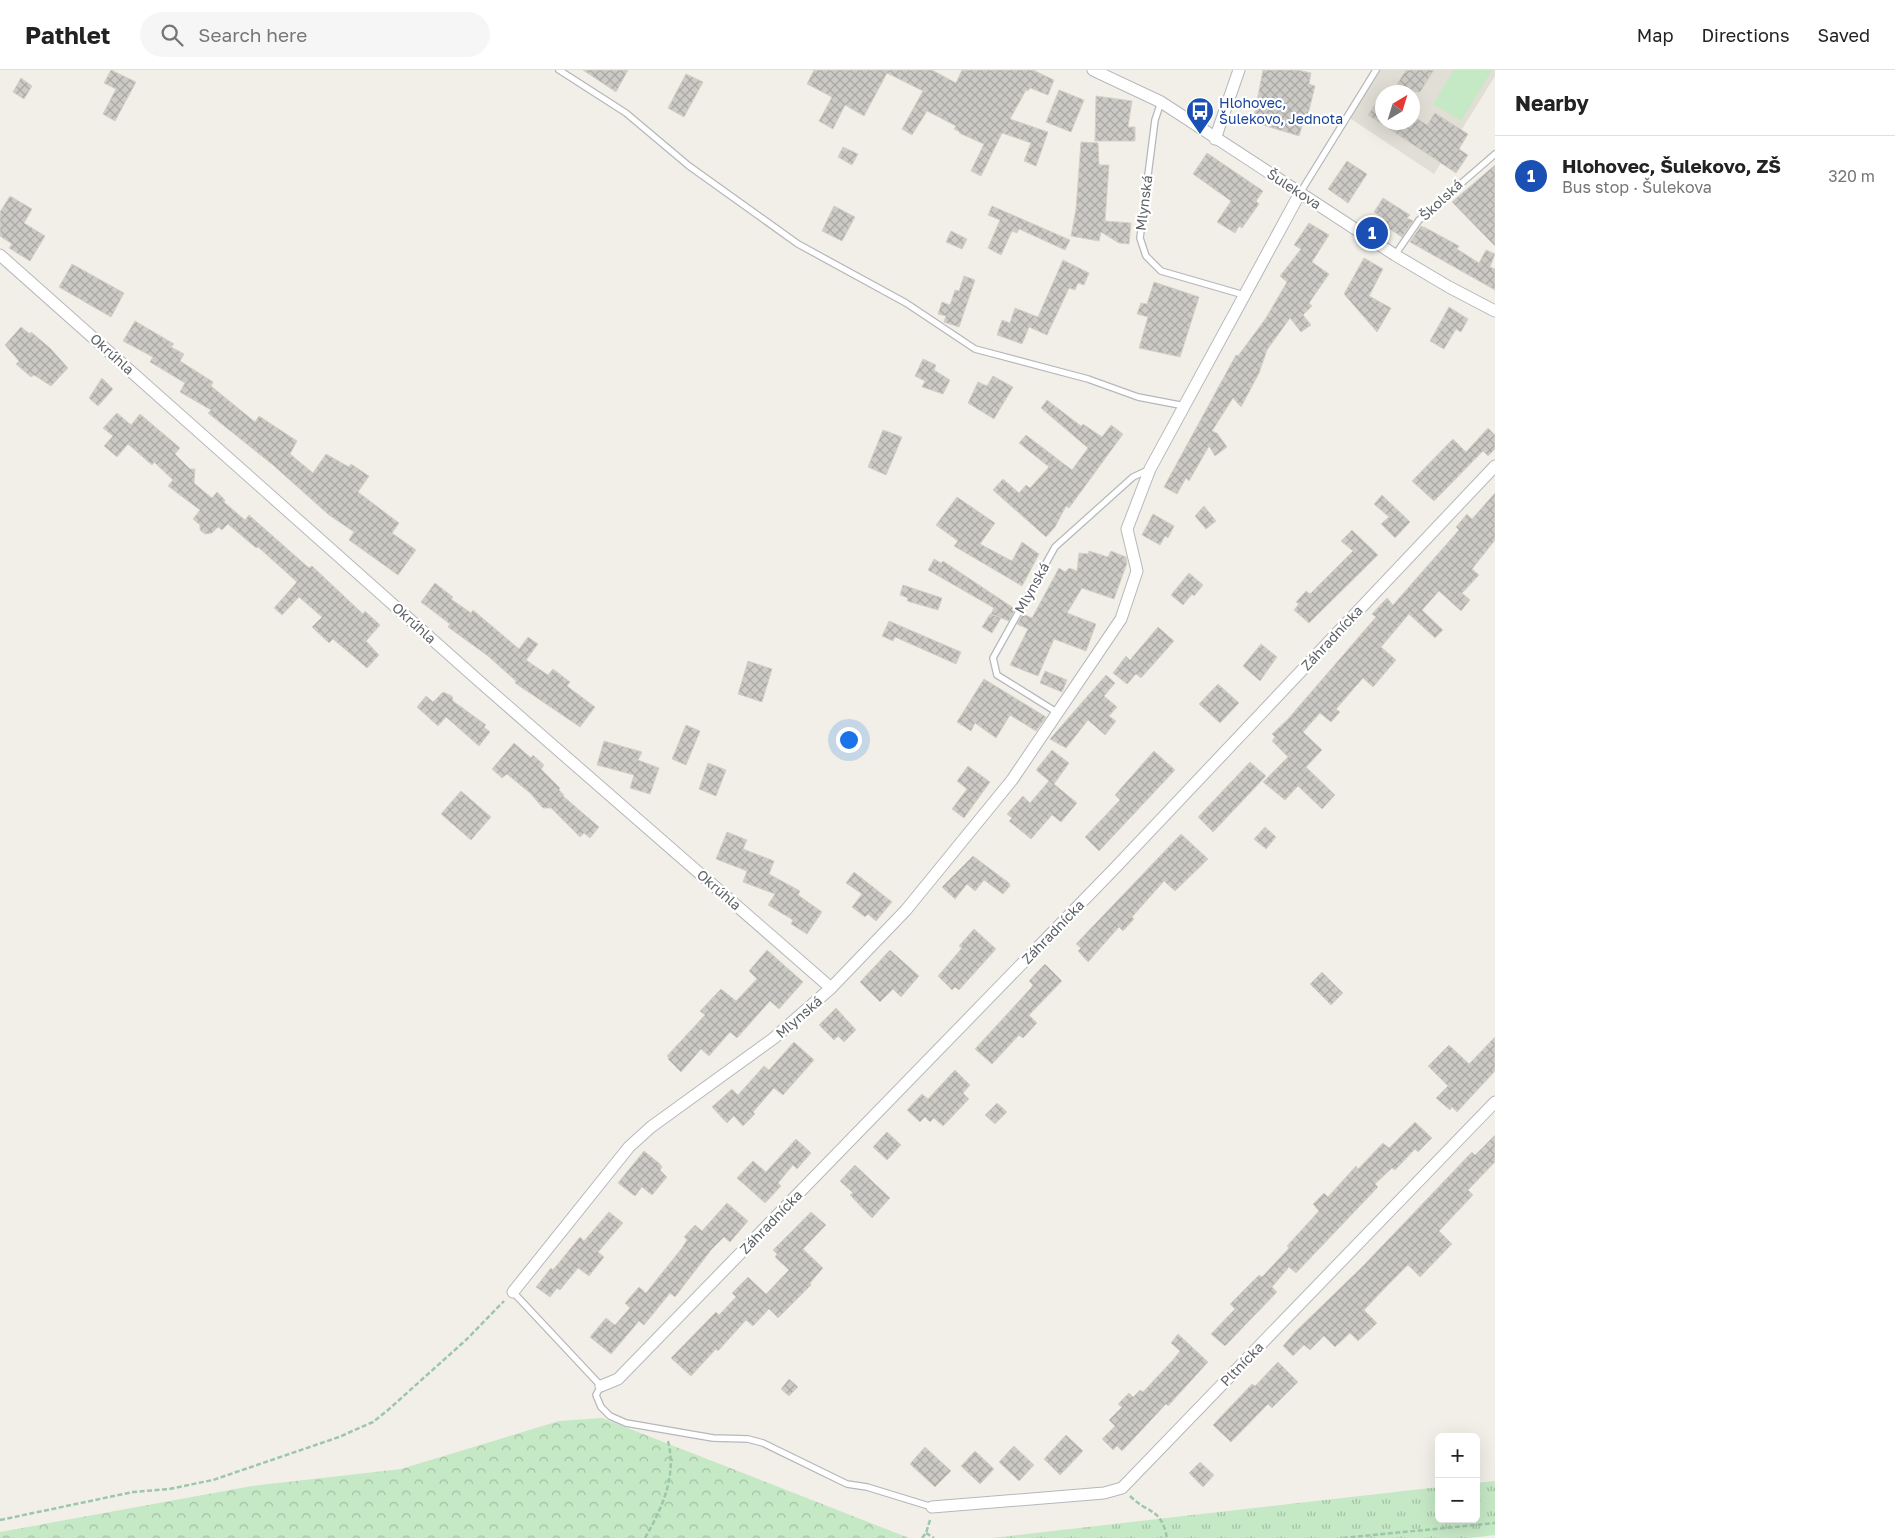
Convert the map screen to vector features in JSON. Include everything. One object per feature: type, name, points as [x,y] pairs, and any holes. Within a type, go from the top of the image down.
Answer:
[{"type":"street","name":"Šulekova","points":[[1093,70],[1161,102],[1215,139],[1395,254],[1449,287],[1495,311]]},
{"type":"street","points":[[1215,139],[1239,70]]},
{"type":"street","name":"Mlynská","points":[[513,1292],[629,1147],[651,1127],[774,1038],[831,988],[906,910],[1012,780],[1121,619],[1137,571],[1127,529],[1150,469],[1300,192]]},
{"type":"street","name":"Okrúhla","points":[[0,255],[472,674],[831,988]]},
{"type":"street","name":"Záhradnícka","points":[[601,1386],[618,1379],[1094,890],[1495,466]]},
{"type":"street","name":"Pltnícka","points":[[1122,1488],[1495,1102]]},
{"type":"street","points":[[932,1507],[1104,1493],[1122,1488]]},
{"type":"lane","points":[[559,70],[626,113],[689,166],[798,244],[906,303],[975,350],[1088,379],[1138,397],[1185,406]]},
{"type":"lane","points":[[1300,192],[1376,70]]},
{"type":"lane","name":"Mlynská","points":[[1161,102],[1154,120],[1140,238],[1146,256],[1161,271],[1244,295]]},
{"type":"lane","name":"Školská","points":[[1395,254],[1419,220],[1495,154]]},
{"type":"lane","name":"Mlynská","points":[[1058,713],[997,675],[992,658],[1054,547],[1133,477],[1150,469]]},
{"type":"lane","points":[[513,1292],[601,1386],[596,1395],[601,1407],[610,1416],[626,1423],[665,1430],[713,1438],[748,1439],[763,1443],[847,1484],[867,1487],[932,1507]]},
{"type":"path","points":[[0,1520],[133,1492],[169,1489],[213,1480],[339,1437],[373,1422],[467,1339],[513,1292]]},
{"type":"path","points":[[646,1538],[668,1492],[671,1468],[670,1449],[665,1430]]},
{"type":"path","points":[[1122,1488],[1134,1501],[1164,1522],[1167,1538]]},
{"type":"path","points":[[922,1538],[926,1533],[932,1507]]},
{"type":"path","points":[[1343,1538],[1495,1523]]},
{"type":"path","points":[[926,1533],[934,1538]]},
{"type":"shaded area","points":[[1379,70],[1495,70],[1495,76],[1434,174],[1348,117]]},
{"type":"green space","points":[[1454,70],[1492,70],[1461,121],[1433,104]]},
{"type":"green space","points":[[602,1418],[909,1538],[0,1538],[0,1532],[252,1486],[401,1469],[559,1421]]},
{"type":"green space","points":[[1495,1481],[1495,1535],[1469,1538],[991,1538],[1435,1487],[1435,1523],[1480,1523],[1480,1483]]},
{"type":"building","points":[[111,70],[136,82],[115,121],[103,114],[116,89],[104,83]]},
{"type":"building","points":[[583,70],[628,70],[616,92]]},
{"type":"building","points":[[814,70],[932,70],[956,83],[962,70],[1033,70],[1054,80],[1048,95],[1030,88],[1028,91],[1026,90],[1010,119],[1048,132],[1036,166],[1024,161],[1031,143],[1002,133],[981,176],[971,171],[984,144],[959,133],[954,129],[956,126],[927,111],[912,135],[902,129],[923,91],[887,73],[864,116],[845,105],[833,129],[819,121],[832,97],[807,84]]},
{"type":"building","points":[[1263,70],[1297,70],[1311,73],[1309,84],[1315,86],[1308,114],[1306,113],[1299,136],[1253,122]]},
{"type":"building","points":[[1406,70],[1434,70],[1420,92],[1420,85],[1396,85]]},
{"type":"building","points":[[686,74],[703,82],[684,117],[668,108]]},
{"type":"building","points":[[21,78],[32,86],[24,99],[13,92]]},
{"type":"building","points":[[1059,90],[1084,100],[1071,132],[1046,122]]},
{"type":"building","points":[[1096,96],[1132,101],[1128,127],[1135,127],[1135,141],[1095,141]]},
{"type":"building","points":[[1375,104],[1375,120],[1368,115]]},
{"type":"building","points":[[1435,113],[1468,134],[1459,149],[1468,155],[1456,173],[1391,130],[1420,130],[1420,120],[1427,125]]},
{"type":"building","points":[[1081,142],[1098,143],[1099,165],[1109,165],[1105,221],[1131,223],[1129,244],[1119,243],[1101,232],[1099,241],[1071,236],[1076,209]]},
{"type":"building","points":[[843,147],[858,154],[852,165],[838,157]]},
{"type":"building","points":[[1207,153],[1263,191],[1256,201],[1259,204],[1242,228],[1239,226],[1235,233],[1217,222],[1231,201],[1193,174]]},
{"type":"building","points":[[1347,161],[1367,174],[1348,203],[1328,189]]},
{"type":"building","points":[[1495,165],[1495,246],[1452,202]]},
{"type":"building","points":[[10,196],[32,209],[24,223],[45,236],[30,261],[9,248],[12,244],[0,236],[0,212]]},
{"type":"building","points":[[1383,198],[1410,215],[1407,218],[1413,221],[1402,237],[1382,224],[1385,219],[1374,212]]},
{"type":"building","points":[[834,206],[855,217],[842,241],[822,231]]},
{"type":"building","points":[[992,206],[1070,240],[1065,250],[1019,229],[1017,233],[1012,231],[1001,255],[988,248],[1000,220],[988,215]]},
{"type":"building","points":[[1309,223],[1329,235],[1312,262],[1329,274],[1309,303],[1312,306],[1303,315],[1311,325],[1301,332],[1290,318],[1267,350],[1259,373],[1241,407],[1233,398],[1212,431],[1217,433],[1227,447],[1215,456],[1209,446],[1189,481],[1186,478],[1177,494],[1164,487],[1236,355],[1238,356],[1266,318],[1287,282],[1280,276],[1301,249],[1294,245]]},
{"type":"building","points":[[1421,226],[1423,227],[1420,230],[1424,227],[1459,246],[1457,249],[1479,263],[1486,250],[1495,254],[1490,267],[1495,269],[1495,290],[1410,242]]},
{"type":"building","points":[[951,231],[967,239],[962,249],[946,242]]},
{"type":"building","points":[[1364,258],[1383,269],[1369,296],[1391,308],[1377,332],[1344,294]]},
{"type":"building","points":[[1063,260],[1089,273],[1084,285],[1078,283],[1075,290],[1069,288],[1047,335],[1029,327],[1022,344],[997,335],[1002,320],[1010,323],[1015,308],[1038,317]]},
{"type":"building","points":[[72,264],[124,293],[111,317],[59,287]]},
{"type":"building","points":[[964,276],[975,280],[959,327],[944,322],[946,316],[938,314],[942,302],[950,305],[955,290],[959,291]]},
{"type":"building","points":[[1154,282],[1199,297],[1180,357],[1139,348],[1148,317],[1137,314],[1141,303],[1147,304]]},
{"type":"building","points":[[1449,307],[1468,319],[1461,332],[1456,329],[1444,349],[1430,341]]},
{"type":"building","points":[[135,321],[174,344],[171,347],[184,354],[180,361],[213,382],[211,386],[255,422],[259,416],[297,441],[290,454],[313,473],[326,454],[349,467],[351,464],[369,476],[358,492],[399,523],[392,533],[416,550],[398,575],[349,540],[354,532],[329,515],[273,465],[208,413],[211,410],[180,392],[185,383],[150,362],[153,357],[123,341]]},
{"type":"building","points":[[21,327],[30,334],[31,332],[50,348],[68,368],[51,386],[34,375],[31,377],[16,364],[19,361],[5,345]]},
{"type":"building","points":[[923,359],[936,365],[934,370],[950,380],[943,394],[922,387],[925,381],[915,376]]},
{"type":"building","points":[[993,376],[1013,387],[994,419],[968,403],[978,382],[987,386]]},
{"type":"building","points":[[102,378],[113,389],[98,406],[89,398]]},
{"type":"building","points":[[1047,400],[1081,426],[1083,424],[1102,437],[1111,425],[1123,434],[1069,508],[1066,506],[1055,527],[1046,537],[993,490],[1003,479],[1019,493],[1026,485],[1030,488],[1049,467],[1019,443],[1026,435],[1072,470],[1088,448],[1041,408]]},
{"type":"building","points":[[117,413],[131,425],[140,414],[180,448],[175,454],[190,469],[195,469],[194,483],[212,498],[217,492],[225,500],[224,502],[245,520],[249,515],[309,568],[312,566],[363,614],[365,611],[380,625],[366,641],[379,655],[367,668],[333,639],[329,643],[312,627],[322,617],[299,597],[282,615],[274,608],[297,582],[258,547],[256,548],[228,524],[222,530],[218,527],[212,533],[205,534],[200,530],[200,525],[193,519],[200,510],[168,486],[173,480],[154,462],[152,465],[128,444],[117,457],[104,446],[113,436],[103,428]]},
{"type":"building","points":[[1488,428],[1495,435],[1495,449],[1488,456],[1483,451],[1434,501],[1412,481],[1453,439],[1466,452]]},
{"type":"building","points":[[883,430],[902,437],[886,475],[868,467]]},
{"type":"building","points":[[1495,493],[1495,540],[1472,569],[1479,575],[1462,593],[1470,600],[1461,611],[1439,591],[1422,610],[1443,630],[1435,638],[1409,614],[1381,647],[1396,660],[1373,687],[1363,678],[1336,709],[1340,712],[1331,722],[1320,713],[1303,732],[1322,750],[1306,767],[1335,795],[1322,809],[1298,786],[1285,800],[1263,782],[1288,757],[1272,741],[1275,737],[1272,734],[1288,719],[1376,617],[1372,614],[1387,598],[1393,605],[1459,530],[1456,527],[1467,514],[1472,519]]},
{"type":"building","points":[[1382,495],[1410,522],[1395,538],[1381,524],[1389,517],[1374,504]]},
{"type":"building","points":[[957,497],[995,523],[980,544],[1012,561],[1022,542],[1039,554],[1022,586],[954,546],[958,541],[936,525]]},
{"type":"building","points":[[1204,506],[1216,521],[1206,529],[1195,516]]},
{"type":"building","points":[[1153,514],[1174,526],[1168,538],[1165,536],[1160,545],[1142,535]]},
{"type":"building","points":[[1352,530],[1378,555],[1309,623],[1294,610],[1299,604],[1296,602],[1306,591],[1310,594],[1353,551],[1341,541]]},
{"type":"building","points":[[1089,551],[1108,557],[1111,551],[1126,557],[1127,563],[1114,599],[1082,588],[1067,613],[1096,624],[1086,651],[1054,639],[1038,676],[1010,665],[1028,629],[1017,624],[1023,614],[1032,618],[1059,568],[1065,572],[1069,568],[1077,571],[1079,553],[1088,554]]},
{"type":"building","points":[[934,559],[941,563],[943,561],[1015,609],[1009,621],[991,614],[994,608],[928,570]]},
{"type":"building","points":[[1189,573],[1203,585],[1183,605],[1171,595]]},
{"type":"building","points":[[435,583],[453,597],[451,599],[471,613],[473,610],[519,649],[528,637],[538,644],[526,660],[548,675],[553,669],[570,682],[567,686],[595,707],[580,727],[515,683],[516,681],[488,656],[448,627],[450,624],[421,602]]},
{"type":"building","points":[[903,585],[942,598],[938,610],[907,601],[908,598],[900,595]]},
{"type":"building","points":[[990,614],[1001,618],[992,633],[982,627]]},
{"type":"building","points":[[889,621],[961,652],[956,664],[895,637],[893,641],[882,636]]},
{"type":"building","points":[[1158,627],[1174,641],[1141,678],[1136,674],[1127,684],[1113,673],[1126,656],[1130,660]]},
{"type":"building","points":[[1261,644],[1277,657],[1260,681],[1243,666]]},
{"type":"building","points":[[748,661],[772,669],[762,702],[738,694]]},
{"type":"building","points":[[1045,671],[1067,680],[1062,692],[1040,683]]},
{"type":"building","points":[[1106,675],[1115,683],[1104,696],[1117,707],[1109,716],[1116,721],[1105,735],[1088,720],[1066,748],[1050,739]]},
{"type":"building","points":[[984,679],[1046,717],[1036,731],[1010,715],[996,738],[975,723],[971,731],[957,722]]},
{"type":"building","points":[[1218,684],[1239,703],[1220,723],[1199,704]]},
{"type":"building","points":[[443,692],[452,696],[453,701],[486,725],[484,727],[490,732],[479,746],[446,717],[438,726],[417,707],[426,696],[433,702]]},
{"type":"building","points":[[686,725],[700,731],[686,765],[672,759]]},
{"type":"building","points":[[604,741],[642,752],[638,760],[659,768],[650,794],[630,788],[634,775],[597,765]]},
{"type":"building","points":[[514,743],[531,758],[533,755],[544,765],[541,769],[560,788],[559,790],[563,796],[599,827],[590,838],[584,833],[580,837],[551,808],[543,808],[530,793],[507,774],[502,778],[492,769]]},
{"type":"building","points":[[1052,750],[1069,763],[1054,784],[1077,803],[1061,822],[1052,815],[1031,839],[1009,821],[1012,818],[1007,814],[1023,796],[1030,803],[1049,781],[1036,770]]},
{"type":"building","points":[[1154,751],[1175,770],[1099,851],[1085,837],[1120,800],[1115,795]]},
{"type":"building","points":[[1250,762],[1266,776],[1213,832],[1198,817]]},
{"type":"building","points":[[708,763],[726,770],[716,796],[699,789]]},
{"type":"building","points":[[968,766],[990,782],[964,818],[952,809],[967,789],[957,781]]},
{"type":"building","points":[[461,791],[491,817],[471,840],[441,814]]},
{"type":"building","points":[[1265,827],[1276,837],[1266,849],[1254,839]]},
{"type":"building","points":[[727,832],[747,840],[743,849],[774,861],[769,874],[800,891],[798,895],[822,912],[807,934],[791,924],[793,920],[768,905],[775,894],[743,882],[747,871],[716,859]]},
{"type":"building","points":[[1181,834],[1208,859],[1175,891],[1164,881],[1132,917],[1134,919],[1123,931],[1119,927],[1088,962],[1078,951],[1081,948],[1076,944]]},
{"type":"building","points":[[973,856],[1009,883],[1010,886],[1003,894],[984,880],[975,891],[967,884],[955,899],[942,887]]},
{"type":"building","points":[[854,872],[892,902],[876,921],[868,914],[865,917],[852,907],[862,894],[846,883]]},
{"type":"building","points":[[974,929],[996,949],[959,990],[955,987],[952,990],[938,976],[962,948],[959,946]]},
{"type":"building","points":[[767,950],[803,982],[779,1009],[770,1001],[737,1038],[730,1032],[709,1056],[701,1049],[681,1072],[667,1056],[705,1015],[700,1011],[721,989],[736,1001],[757,979],[749,971]]},
{"type":"building","points":[[890,950],[919,976],[901,997],[893,989],[880,1002],[860,982]]},
{"type":"building","points":[[1045,964],[1062,981],[1029,1015],[1037,1023],[1023,1038],[1019,1035],[992,1064],[975,1049],[1031,988],[1033,985],[1029,981]]},
{"type":"building","points":[[1322,972],[1343,993],[1331,1005],[1310,984]]},
{"type":"building","points":[[836,1008],[856,1030],[844,1042],[838,1036],[834,1040],[819,1025]]},
{"type":"building","points":[[1495,1037],[1495,1071],[1457,1112],[1452,1107],[1450,1110],[1436,1098],[1448,1086],[1428,1066],[1449,1045],[1469,1064]]},
{"type":"building","points":[[794,1042],[814,1060],[783,1095],[774,1088],[753,1112],[755,1114],[743,1126],[734,1116],[727,1123],[712,1107],[732,1089],[738,1095],[764,1066],[769,1070]]},
{"type":"building","points":[[955,1070],[970,1085],[963,1093],[969,1099],[943,1126],[934,1118],[930,1122],[925,1117],[920,1122],[907,1110],[922,1094],[928,1099]]},
{"type":"building","points":[[997,1103],[1007,1112],[995,1124],[985,1115]]},
{"type":"building","points":[[1415,1122],[1432,1138],[1418,1152],[1415,1149],[1395,1170],[1392,1168],[1375,1184],[1378,1187],[1296,1273],[1289,1267],[1272,1287],[1277,1292],[1225,1346],[1211,1334],[1235,1309],[1230,1304],[1259,1275],[1262,1277],[1319,1211],[1313,1204],[1324,1193],[1328,1197],[1356,1166],[1358,1169],[1383,1143],[1389,1148]]},
{"type":"building","points":[[887,1132],[901,1145],[887,1160],[873,1147]]},
{"type":"building","points":[[1495,1135],[1495,1162],[1468,1190],[1473,1195],[1439,1231],[1452,1244],[1420,1277],[1408,1265],[1385,1288],[1364,1310],[1377,1323],[1358,1341],[1350,1333],[1335,1347],[1324,1336],[1310,1350],[1304,1345],[1293,1356],[1283,1346],[1296,1331],[1363,1266],[1472,1152],[1475,1155]]},
{"type":"building","points":[[796,1139],[811,1153],[797,1169],[793,1165],[778,1183],[781,1186],[765,1203],[737,1178],[753,1161],[766,1172]]},
{"type":"building","points":[[644,1151],[660,1164],[662,1167],[660,1170],[667,1177],[652,1195],[642,1187],[635,1196],[618,1183]]},
{"type":"building","points":[[855,1165],[890,1198],[872,1218],[850,1195],[853,1193],[840,1181]]},
{"type":"building","points":[[727,1203],[748,1221],[730,1242],[724,1237],[711,1250],[675,1297],[670,1293],[644,1325],[639,1321],[611,1354],[590,1337],[606,1318],[615,1325],[630,1308],[625,1303],[639,1287],[646,1293],[682,1248],[687,1240],[684,1237],[695,1225],[702,1231]]},
{"type":"building","points":[[609,1212],[623,1223],[598,1252],[604,1257],[589,1276],[578,1268],[560,1290],[557,1288],[550,1297],[536,1287],[551,1268],[553,1270],[580,1237],[584,1241]]},
{"type":"building","points":[[811,1212],[826,1225],[803,1249],[823,1268],[810,1283],[811,1285],[778,1318],[769,1309],[753,1326],[746,1320],[718,1351],[716,1349],[691,1376],[671,1358],[716,1312],[719,1315],[736,1297],[732,1293],[748,1277],[766,1294],[789,1270],[775,1257],[777,1254],[773,1250]]},
{"type":"building","points":[[1178,1334],[1208,1362],[1168,1406],[1166,1404],[1122,1451],[1117,1446],[1113,1450],[1102,1439],[1115,1426],[1109,1420],[1122,1407],[1118,1404],[1129,1393],[1133,1397],[1140,1390],[1143,1392],[1173,1360],[1180,1351],[1171,1343]]},
{"type":"building","points":[[1278,1362],[1298,1382],[1272,1408],[1268,1404],[1231,1442],[1213,1425],[1252,1384],[1255,1386]]},
{"type":"building","points":[[789,1379],[798,1387],[789,1396],[781,1389]]},
{"type":"building","points":[[1066,1435],[1083,1451],[1060,1475],[1044,1459]]},
{"type":"building","points":[[1014,1446],[1034,1465],[1019,1481],[999,1462]]},
{"type":"building","points":[[925,1447],[951,1471],[935,1487],[910,1464]]},
{"type":"building","points":[[975,1451],[994,1469],[980,1484],[961,1466]]},
{"type":"building","points":[[1200,1462],[1214,1475],[1203,1487],[1189,1473]]},
{"type":"place","name":"Hlohovec, Šulekovo, Jednota","points":[[1200,135]]},
{"type":"place","name":"Hlohovec, Šulekovo, ZŠ","points":[[1372,233]]}]
